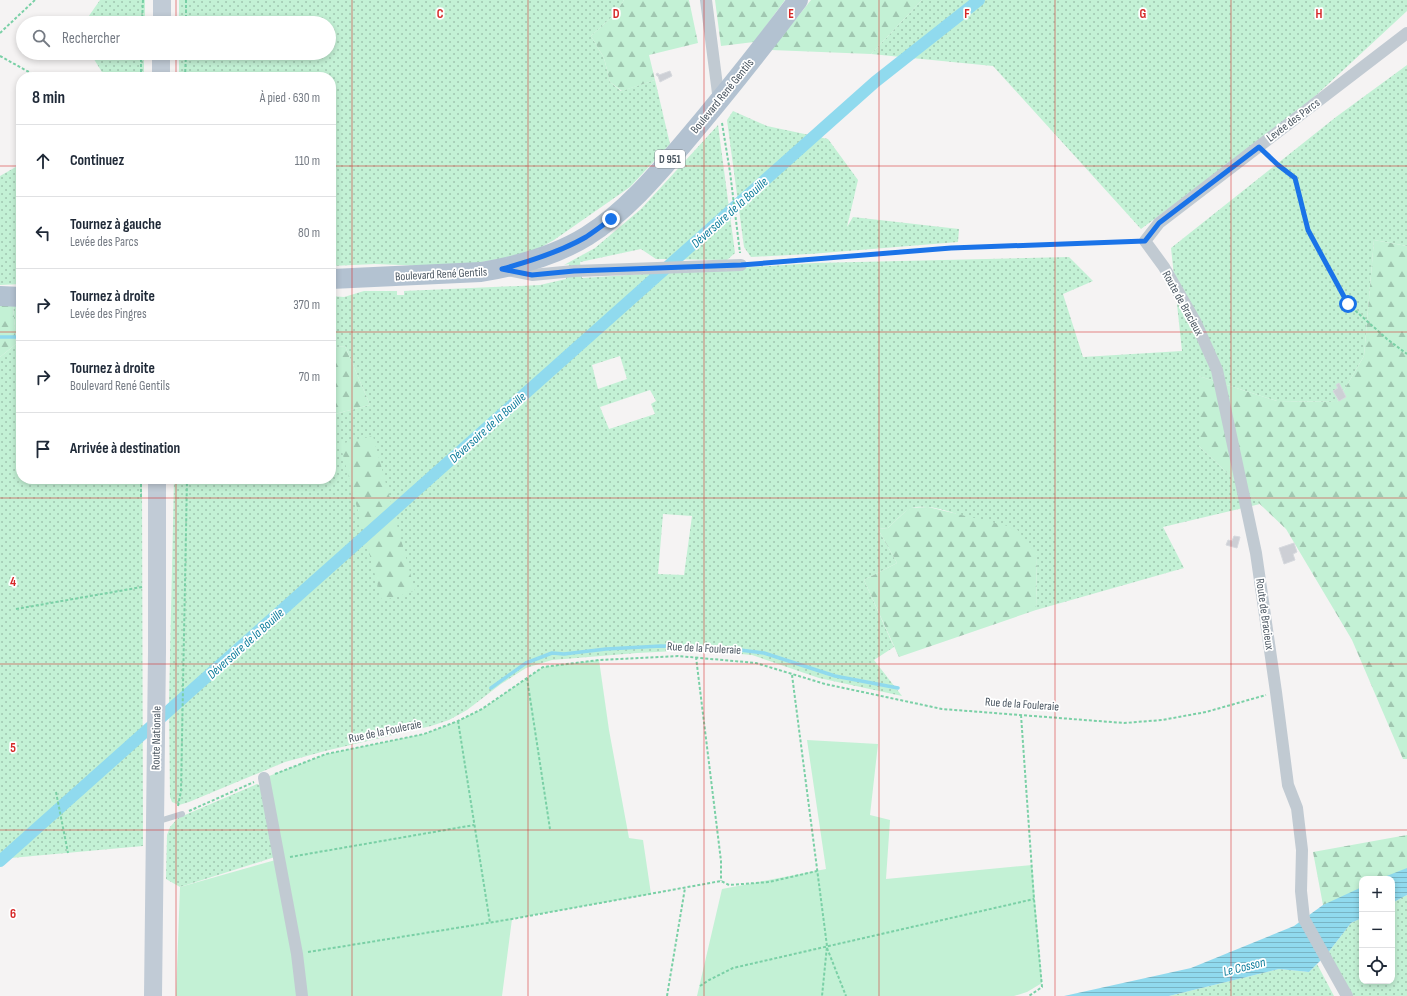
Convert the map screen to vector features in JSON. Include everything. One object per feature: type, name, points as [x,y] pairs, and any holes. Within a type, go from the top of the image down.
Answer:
[{"type":"main road","points":[[162,0],[162,16]]},
{"type":"main road","name":"Boulevard René Gentils","points":[[336,280],[481,272],[502,269],[560,250],[586,236],[611,219],[651,181],[719,101],[798,0]]},
{"type":"main road","points":[[161,60],[161,72]]},
{"type":"main road","name":"Route Nationale","points":[[153,996],[157,484]]},
{"type":"street","points":[[706,0],[719,101]]},
{"type":"street","name":"Levée des Parcs","points":[[1145,241],[1159,223],[1407,33]]},
{"type":"street","name":"Route de Bracieux","points":[[1145,241],[1164,267],[1195,321],[1217,370],[1256,553],[1288,785],[1298,814],[1302,850],[1301,891],[1304,919],[1347,996]]},
{"type":"street","points":[[502,269],[532,275],[574,271],[741,265]]},
{"type":"street","points":[[264,778],[297,954],[302,996]]},
{"type":"lane","points":[[154,822],[179,815]]},
{"type":"path","points":[[18,16],[35,0]]},
{"type":"path","points":[[142,16],[143,0]]},
{"type":"path","points":[[186,0],[186,16]]},
{"type":"path","points":[[0,33],[16,18]]},
{"type":"path","points":[[0,56],[29,72]]},
{"type":"path","points":[[140,72],[141,60]]},
{"type":"path","points":[[185,72],[186,60]]},
{"type":"path","points":[[722,122],[730,172],[741,265],[951,248],[1145,241]]},
{"type":"path","points":[[1259,147],[1278,165],[1295,178],[1308,230],[1348,304],[1387,339],[1407,354]]},
{"type":"path","points":[[179,815],[182,791],[187,484]]},
{"type":"path","points":[[16,609],[157,584]]},
{"type":"path","name":"Rue de la Fouleraie","points":[[179,815],[246,785],[326,754],[424,734],[458,721],[482,709],[543,667],[592,660],[678,656],[756,663],[825,684],[942,709],[1124,723],[1162,720],[1206,712],[1276,692]]},
{"type":"path","points":[[696,657],[721,861],[721,881]]},
{"type":"path","points":[[792,675],[827,946],[822,996]]},
{"type":"path","points":[[527,678],[550,829]]},
{"type":"path","points":[[1021,715],[1034,899],[1042,987],[1029,996]]},
{"type":"path","points":[[458,721],[490,923]]},
{"type":"path","points":[[56,792],[68,853]]},
{"type":"path","points":[[279,859],[474,825]]},
{"type":"path","points":[[297,954],[490,923],[721,881],[728,885],[769,882],[818,872]]},
{"type":"path","points":[[667,996],[685,888]]},
{"type":"path","points":[[700,986],[733,968],[1034,899]]},
{"type":"path","points":[[827,946],[846,996]]},
{"type":"green space","points":[[100,0],[145,0],[145,16],[89,16]]},
{"type":"green space","points":[[179,0],[624,0],[615,14],[591,36],[604,58],[610,82],[621,91],[655,80],[670,144],[630,187],[554,240],[529,254],[453,267],[375,264],[336,266],[336,72],[179,72],[179,60],[336,60],[336,16],[179,16]]},
{"type":"green space","points":[[624,0],[689,0],[698,43],[649,55],[655,80],[622,91],[610,82],[604,58],[591,36],[615,14]]},
{"type":"green space","points":[[715,0],[785,0],[754,42],[721,46]]},
{"type":"green space","points":[[811,0],[922,0],[871,54],[771,50]]},
{"type":"green space","points":[[922,0],[1407,0],[1407,11],[1298,112],[1141,229],[993,66],[871,54]]},
{"type":"green space","points":[[94,60],[144,60],[144,72],[102,72]]},
{"type":"green space","points":[[1407,65],[1407,246],[1374,240],[1364,356],[1337,402],[1277,401],[1199,376],[1199,446],[1260,504],[1163,527],[1184,568],[1036,610],[1037,555],[976,522],[958,515],[941,509],[925,507],[911,508],[902,514],[888,528],[878,529],[897,563],[864,580],[894,647],[874,660],[902,696],[819,678],[752,655],[696,650],[552,660],[526,668],[501,684],[467,710],[449,720],[431,726],[285,762],[189,802],[179,805],[172,802],[170,797],[169,702],[174,484],[336,484],[336,414],[370,405],[345,346],[336,347],[336,296],[344,297],[364,291],[397,291],[397,295],[404,295],[404,291],[540,285],[566,279],[569,264],[564,265],[595,248],[641,209],[718,125],[735,253],[727,260],[656,259],[641,249],[580,262],[582,278],[815,263],[1069,257],[1093,281],[1063,294],[1083,357],[1182,351],[1171,248],[1336,117]],"holes":[[[620,356],[627,379],[598,389],[592,365]],[[650,390],[656,401],[651,404],[655,414],[609,429],[600,407]],[[663,514],[692,516],[684,575],[658,574]]]},
{"type":"green space","points":[[733,111],[767,126],[828,139],[858,180],[847,227],[853,217],[959,229],[958,242],[810,254],[751,257],[744,247],[727,120]]},
{"type":"green space","points":[[16,167],[16,284],[0,285],[0,176]]},
{"type":"green space","points":[[1374,240],[1407,246],[1407,759],[1403,759],[1352,640],[1286,529],[1199,446],[1199,376],[1277,401],[1337,402],[1364,356]]},
{"type":"green space","points":[[13,304],[16,304],[16,344]]},
{"type":"green space","points":[[13,304],[16,344],[0,357],[0,306]]},
{"type":"green space","points":[[16,344],[16,484],[142,484],[143,846],[0,859],[0,357]]},
{"type":"green space","points":[[345,346],[370,405],[336,414],[336,347]]},
{"type":"green space","points":[[373,436],[415,591],[382,601],[340,444]]},
{"type":"green space","points":[[928,507],[1016,528],[1037,555],[1036,610],[899,657],[864,580],[897,563],[878,529],[888,528],[909,508]]},
{"type":"green space","points":[[599,660],[609,730],[629,838],[643,840],[651,894],[512,919],[502,996],[176,996],[180,887],[279,859],[264,778],[326,754],[424,734],[458,721],[482,709],[543,667]]},
{"type":"green space","points":[[807,740],[878,744],[870,815],[890,820],[886,879],[1032,865],[1042,983],[1027,992],[1014,996],[697,996],[722,889],[826,869]]},
{"type":"green space","points":[[257,784],[262,786],[275,857],[180,887],[166,879],[167,835],[170,827],[178,818]]},
{"type":"green space","points":[[1407,835],[1407,884],[1395,880],[1395,876],[1359,876],[1359,896],[1323,905],[1313,852]]},
{"type":"green space","points":[[1407,895],[1407,996],[1353,996],[1327,954],[1351,923],[1359,919],[1359,984],[1395,984],[1395,901]]},
{"type":"green space","points":[[1317,964],[1334,996],[1169,996],[1279,969],[1309,972]]},
{"type":"water","points":[[1407,868],[1407,895],[1395,901],[1395,876],[1387,876]]},
{"type":"water","name":"Le Cosson","points":[[1359,888],[1359,919],[1351,923],[1327,954],[1309,972],[1279,969],[1169,996],[1064,996],[1191,968],[1294,926],[1323,905]]},
{"type":"building","points":[[670,71],[672,76],[660,82],[656,74],[658,73],[659,75]]},
{"type":"building","points":[[1339,383],[1346,397],[1339,401],[1333,391],[1338,388],[1336,385]]},
{"type":"building","points":[[1234,536],[1240,537],[1237,548],[1226,545],[1228,540],[1232,541]]},
{"type":"building","points":[[1294,543],[1297,552],[1293,554],[1295,560],[1284,564],[1279,548]]},
{"type":"waterway","name":"Déversoire de la Bouille","points":[[0,861],[875,82],[979,0]]},
{"type":"waterway","points":[[0,337],[16,337]]},
{"type":"waterway","points":[[491,688],[526,663],[552,653],[564,654],[606,649],[661,646],[724,648],[764,653],[835,676],[898,688]]},
{"type":"route","points":[[611,219],[586,236],[560,250],[502,269],[532,275],[574,271],[741,265],[951,248],[1145,241],[1159,223],[1259,147],[1278,165],[1295,178],[1308,230],[1348,304]]}]
